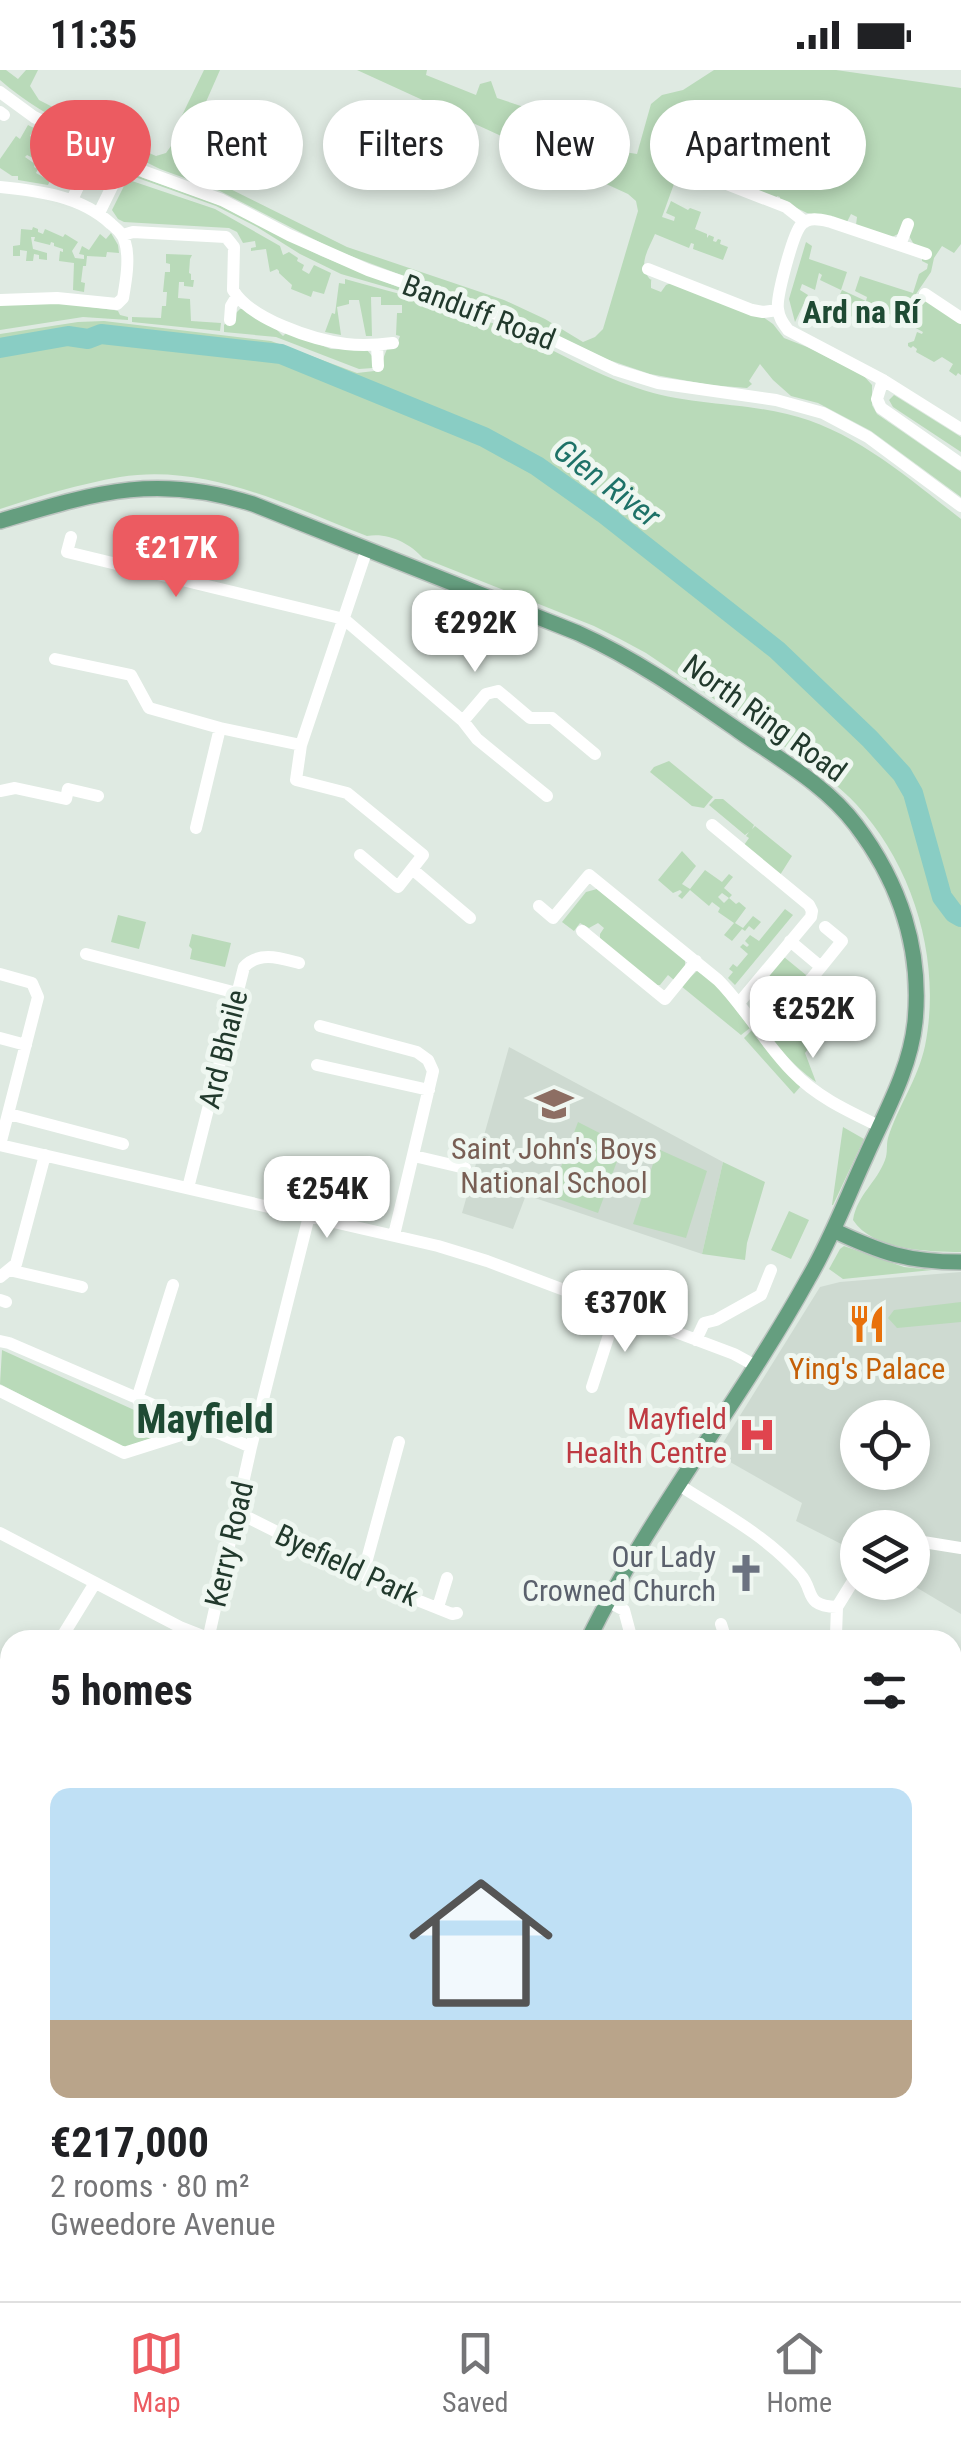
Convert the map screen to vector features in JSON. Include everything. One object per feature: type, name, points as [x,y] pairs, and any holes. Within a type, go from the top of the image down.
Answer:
[{"type":"main road","name":"North Ring Road","points":[[0,522],[113,490],[175,488],[230,497],[578,633],[659,676],[794,769],[842,808],[870,845],[894,887],[907,922],[914,959],[916,1004],[907,1061],[808,1280],[607,1601],[593,1630]]},
{"type":"main road","points":[[833,1230],[896,1256],[961,1262]]},
{"type":"street","name":"Banduff Road","points":[[0,92],[30,114]]},
{"type":"street","name":"Banduff Road","points":[[151,172],[222,200],[342,259],[508,318],[638,378],[776,400],[823,414],[868,437],[961,506]]},
{"type":"street","points":[[0,188],[72,200],[99,214],[123,235],[127,250],[121,302],[0,300]]},
{"type":"street","points":[[72,200],[77,190]]},
{"type":"street","points":[[99,214],[111,190]]},
{"type":"street","points":[[742,190],[786,207],[805,222]]},
{"type":"street","points":[[926,254],[832,222],[805,222],[798,230],[782,279],[778,310],[788,330],[883,380],[961,429]]},
{"type":"street","points":[[900,245],[908,224]]},
{"type":"street","points":[[123,235],[134,232],[226,237],[234,247],[232,282],[236,296],[264,316],[315,338],[349,345],[394,343]]},
{"type":"street","points":[[648,269],[660,281],[752,310],[778,310]]},
{"type":"street","points":[[925,294],[961,318]]},
{"type":"street","points":[[230,320],[236,296]]},
{"type":"street","points":[[377,344],[378,366]]},
{"type":"street","points":[[883,380],[877,399],[880,408],[961,464]]},
{"type":"street","points":[[71,537],[66,552],[344,619],[464,721],[477,739],[547,796]]},
{"type":"street","points":[[360,855],[398,886],[423,856],[347,793],[296,780],[301,745],[366,549]]},
{"type":"street","points":[[55,659],[131,675],[149,708],[301,745]]},
{"type":"street","points":[[464,721],[486,694],[498,691],[530,718],[552,718],[595,754]]},
{"type":"street","points":[[196,828],[220,728]]},
{"type":"street","points":[[0,791],[15,788],[66,800],[68,789],[98,796]]},
{"type":"street","points":[[712,825],[811,907],[811,917],[740,1003]]},
{"type":"street","points":[[412,870],[470,918]]},
{"type":"street","points":[[539,906],[553,918],[588,875],[718,980],[806,1084],[879,1126]]},
{"type":"street","points":[[817,1014],[828,1001],[807,984],[842,941],[825,927]]},
{"type":"street","points":[[582,931],[665,999],[696,961]]},
{"type":"street","points":[[790,941],[822,967]]},
{"type":"street","points":[[86,954],[237,994]]},
{"type":"street","name":"Ard Bhaile","points":[[188,1188],[244,967],[252,958],[262,956],[299,963]]},
{"type":"street","points":[[0,974],[32,982],[38,997],[0,1145],[394,1235],[487,1261],[734,1354],[756,1366]]},
{"type":"street","points":[[320,1026],[417,1052],[428,1060],[433,1071],[394,1235]]},
{"type":"street","points":[[0,1038],[26,1046]]},
{"type":"street","points":[[317,1065],[429,1090]]},
{"type":"street","points":[[9,1114],[123,1144]]},
{"type":"street","points":[[4,1273],[16,1264],[45,1155]]},
{"type":"street","points":[[414,1156],[465,1168]]},
{"type":"street","name":"Kerry Road","points":[[210,1630],[309,1216]]},
{"type":"street","points":[[696,1340],[704,1322],[716,1320],[761,1294],[771,1270]]},
{"type":"street","points":[[4,1273],[82,1287]]},
{"type":"street","points":[[137,1399],[173,1285]]},
{"type":"street","points":[[592,1387],[617,1310]]},
{"type":"street","points":[[0,1341],[252,1447]]},
{"type":"street","points":[[0,1391],[124,1453],[202,1428]]},
{"type":"street","points":[[363,1574],[399,1442]]},
{"type":"street","points":[[679,1486],[752,1531],[801,1575],[812,1599],[826,1607],[837,1607]]},
{"type":"street","name":"Byefield Park","points":[[237,1512],[398,1592],[457,1614]]},
{"type":"street","points":[[0,1533],[187,1630]]},
{"type":"street","points":[[930,1543],[961,1548]]},
{"type":"street","points":[[438,1607],[447,1578]]},
{"type":"street","points":[[66,1630],[95,1583]]},
{"type":"street","points":[[836,1630],[837,1607],[841,1600]]},
{"type":"street","points":[[607,1601],[624,1610],[629,1630]]},
{"type":"street","points":[[722,1624],[724,1630]]},
{"type":"shaded area","name":"Saint John's Boys National School","points":[[509,1047],[723,1162],[702,1254],[526,1195],[513,1229],[462,1213]]},
{"type":"shaded area","points":[[961,1272],[961,1614],[930,1596],[930,1510],[840,1510],[840,1543],[796,1521],[802,1503],[716,1454],[820,1287]]},
{"type":"green space","points":[[0,70],[18,79],[26,70],[38,70],[30,86],[39,100],[30,103],[0,80]]},
{"type":"green space","points":[[204,70],[220,70],[207,100],[189,100]]},
{"type":"green space","points":[[357,70],[427,70],[426,75],[476,95],[480,84],[491,81],[497,98],[503,100],[499,100],[499,135],[479,126],[479,100],[423,100]]},
{"type":"green space","points":[[714,70],[836,70],[961,88],[961,244],[954,253],[942,246],[916,294],[961,324],[961,375],[949,371],[953,364],[942,357],[934,362],[908,346],[917,332],[923,332],[873,305],[867,314],[873,317],[869,326],[835,305],[842,290],[866,301],[867,297],[855,291],[860,276],[913,293],[919,274],[928,264],[922,261],[909,236],[892,237],[856,225],[857,217],[851,214],[847,222],[807,213],[755,190],[866,190],[866,100],[656,100],[683,90]]},
{"type":"green space","points":[[650,108],[650,190],[672,190],[662,217],[674,221],[675,217],[666,213],[671,201],[701,212],[695,229],[728,247],[723,260],[693,249],[694,244],[689,248],[655,234],[644,264],[651,288],[661,292],[671,283],[763,317],[784,338],[863,375],[872,385],[872,405],[877,414],[961,472],[961,497],[871,431],[818,403],[791,396],[760,364],[747,388],[650,374],[606,359],[504,310],[335,250],[217,190],[232,190],[347,247],[504,300],[583,342],[603,329],[638,211],[636,201],[619,190],[630,190],[630,153],[637,154]]},
{"type":"green space","points":[[30,126],[30,156],[25,157],[30,160],[30,182],[18,180],[18,176],[0,168],[0,159],[16,136],[20,139]]},
{"type":"green space","points":[[171,146],[171,173],[151,165],[151,154],[166,153]]},
{"type":"green space","points":[[151,187],[215,209],[280,246],[283,255],[289,252],[298,258],[304,265],[302,270],[309,274],[314,265],[331,273],[324,294],[313,291],[311,297],[291,289],[292,285],[277,269],[270,272],[266,249],[251,251],[256,247],[255,241],[243,243],[237,232],[229,228],[124,222],[112,210],[122,190]]},
{"type":"green space","points":[[171,190],[217,204],[321,256],[428,299],[341,274],[216,206]]},
{"type":"green space","points":[[33,227],[43,234],[45,229],[63,237],[65,234],[78,242],[72,251],[75,258],[84,259],[79,254],[82,246],[89,250],[100,234],[106,239],[111,233],[119,253],[87,256],[81,282],[85,283],[84,292],[73,290],[74,263],[59,261],[63,249],[54,243],[34,241],[35,237],[31,237],[33,249],[47,253],[47,260],[34,254],[33,261],[26,261],[27,251],[20,250],[20,256],[13,256],[13,246],[20,245],[21,229]]},
{"type":"green space","points":[[806,242],[812,246],[809,259],[847,272],[841,290],[820,280],[819,273],[815,290],[802,284],[800,290],[808,295],[795,322],[789,299]]},
{"type":"green space","points":[[166,254],[192,255],[189,273],[193,287],[179,282],[178,298],[190,299],[191,321],[221,323],[220,331],[132,322],[132,317],[161,318],[162,306],[166,306],[165,272],[170,272]]},
{"type":"green space","points":[[345,279],[486,320],[637,388],[811,421],[879,457],[961,519],[961,1252],[918,1250],[887,1243],[873,1238],[853,1220],[885,1160],[892,1126],[922,1058],[930,981],[919,917],[894,856],[849,797],[797,755],[799,751],[794,747],[791,751],[732,707],[729,709],[646,653],[594,626],[423,558],[398,540],[367,536],[247,490],[184,476],[152,474],[90,483],[0,509],[0,334],[104,321],[271,341],[357,373],[383,370],[387,349],[396,347],[400,336],[396,335],[397,313],[402,313],[402,305],[381,305],[381,297],[371,297],[372,336],[366,336],[359,300],[349,300],[349,304],[337,307],[341,335],[325,332],[332,313],[335,314],[339,283],[345,284]]},
{"type":"green space","points":[[59,303],[114,310],[128,320],[83,317],[0,330],[0,304]]},
{"type":"green space","points":[[240,309],[283,336],[287,332],[331,349],[367,350],[373,368],[359,369],[276,337],[224,332],[224,325]]},
{"type":"green space","points":[[894,395],[961,437],[961,452],[893,407],[889,400]]},
{"type":"green space","points":[[669,761],[713,797],[704,808],[692,806],[650,772]]},
{"type":"green space","points":[[715,799],[723,799],[754,825],[752,829],[755,826],[792,856],[780,875],[744,845],[749,832],[745,835],[709,805]]},
{"type":"green space","points":[[682,851],[696,866],[682,884],[690,889],[705,870],[722,882],[729,874],[733,877],[724,888],[732,895],[729,898],[746,908],[735,923],[743,928],[753,916],[761,922],[754,930],[749,926],[745,931],[742,929],[732,941],[724,935],[734,923],[718,912],[720,908],[712,902],[709,906],[690,890],[682,899],[678,896],[680,890],[673,893],[658,880]]},
{"type":"green space","points":[[597,889],[685,960],[685,967],[674,980],[668,975],[660,985],[655,985],[600,939],[604,928],[598,923],[589,928],[580,923],[574,931],[562,922],[586,892]]},
{"type":"green space","points":[[785,909],[793,915],[735,985],[728,978],[733,972],[729,969],[733,964],[737,967],[748,954],[740,947],[749,945],[745,941],[750,935],[759,941]]},
{"type":"green space","points":[[118,915],[146,922],[139,949],[111,942]]},
{"type":"green space","points":[[192,934],[231,943],[225,967],[190,959]]},
{"type":"green space","points":[[784,957],[806,975],[800,984],[816,999],[808,1010],[823,1024],[805,1053],[816,1082],[768,1034],[751,997]]},
{"type":"green space","points":[[697,971],[714,982],[750,1028],[741,1035],[681,986]]},
{"type":"green space","points":[[752,1030],[801,1086],[794,1094],[744,1038]]},
{"type":"green space","points":[[578,1122],[623,1145],[598,1213],[550,1196]]},
{"type":"green space","points":[[843,1127],[864,1139],[832,1205]]},
{"type":"green space","points":[[658,1149],[707,1171],[686,1238],[633,1224]]},
{"type":"green space","points":[[723,1162],[765,1182],[745,1260],[702,1254]]},
{"type":"green space","points":[[789,1211],[809,1220],[791,1259],[771,1250]]},
{"type":"green space","points":[[844,1246],[904,1267],[932,1270],[843,1279],[829,1269]]},
{"type":"green space","points":[[961,1302],[961,1322],[897,1328],[888,1318],[894,1310]]},
{"type":"green space","points":[[2,1350],[176,1429],[124,1448],[0,1384]]},
{"type":"waterway","name":"Glen River","points":[[0,348],[68,336],[88,339],[101,334],[281,354],[484,437],[537,466],[777,650],[870,739],[902,774],[913,793],[942,897],[961,917]]},
{"type":"place","name":"Saint John's Boys National School","points":[[554,1104]]},
{"type":"place","name":"Ying's Palace","points":[[867,1324]]},
{"type":"place","name":"Mayfield Health Centre","points":[[757,1435]]},
{"type":"place","name":"Our Lady Crowned Church","points":[[746,1573]]},
{"type":"district","name":"Ard na Rí","points":[[861,312]]},
{"type":"district","name":"Mayfield","points":[[205,1419]]}]
